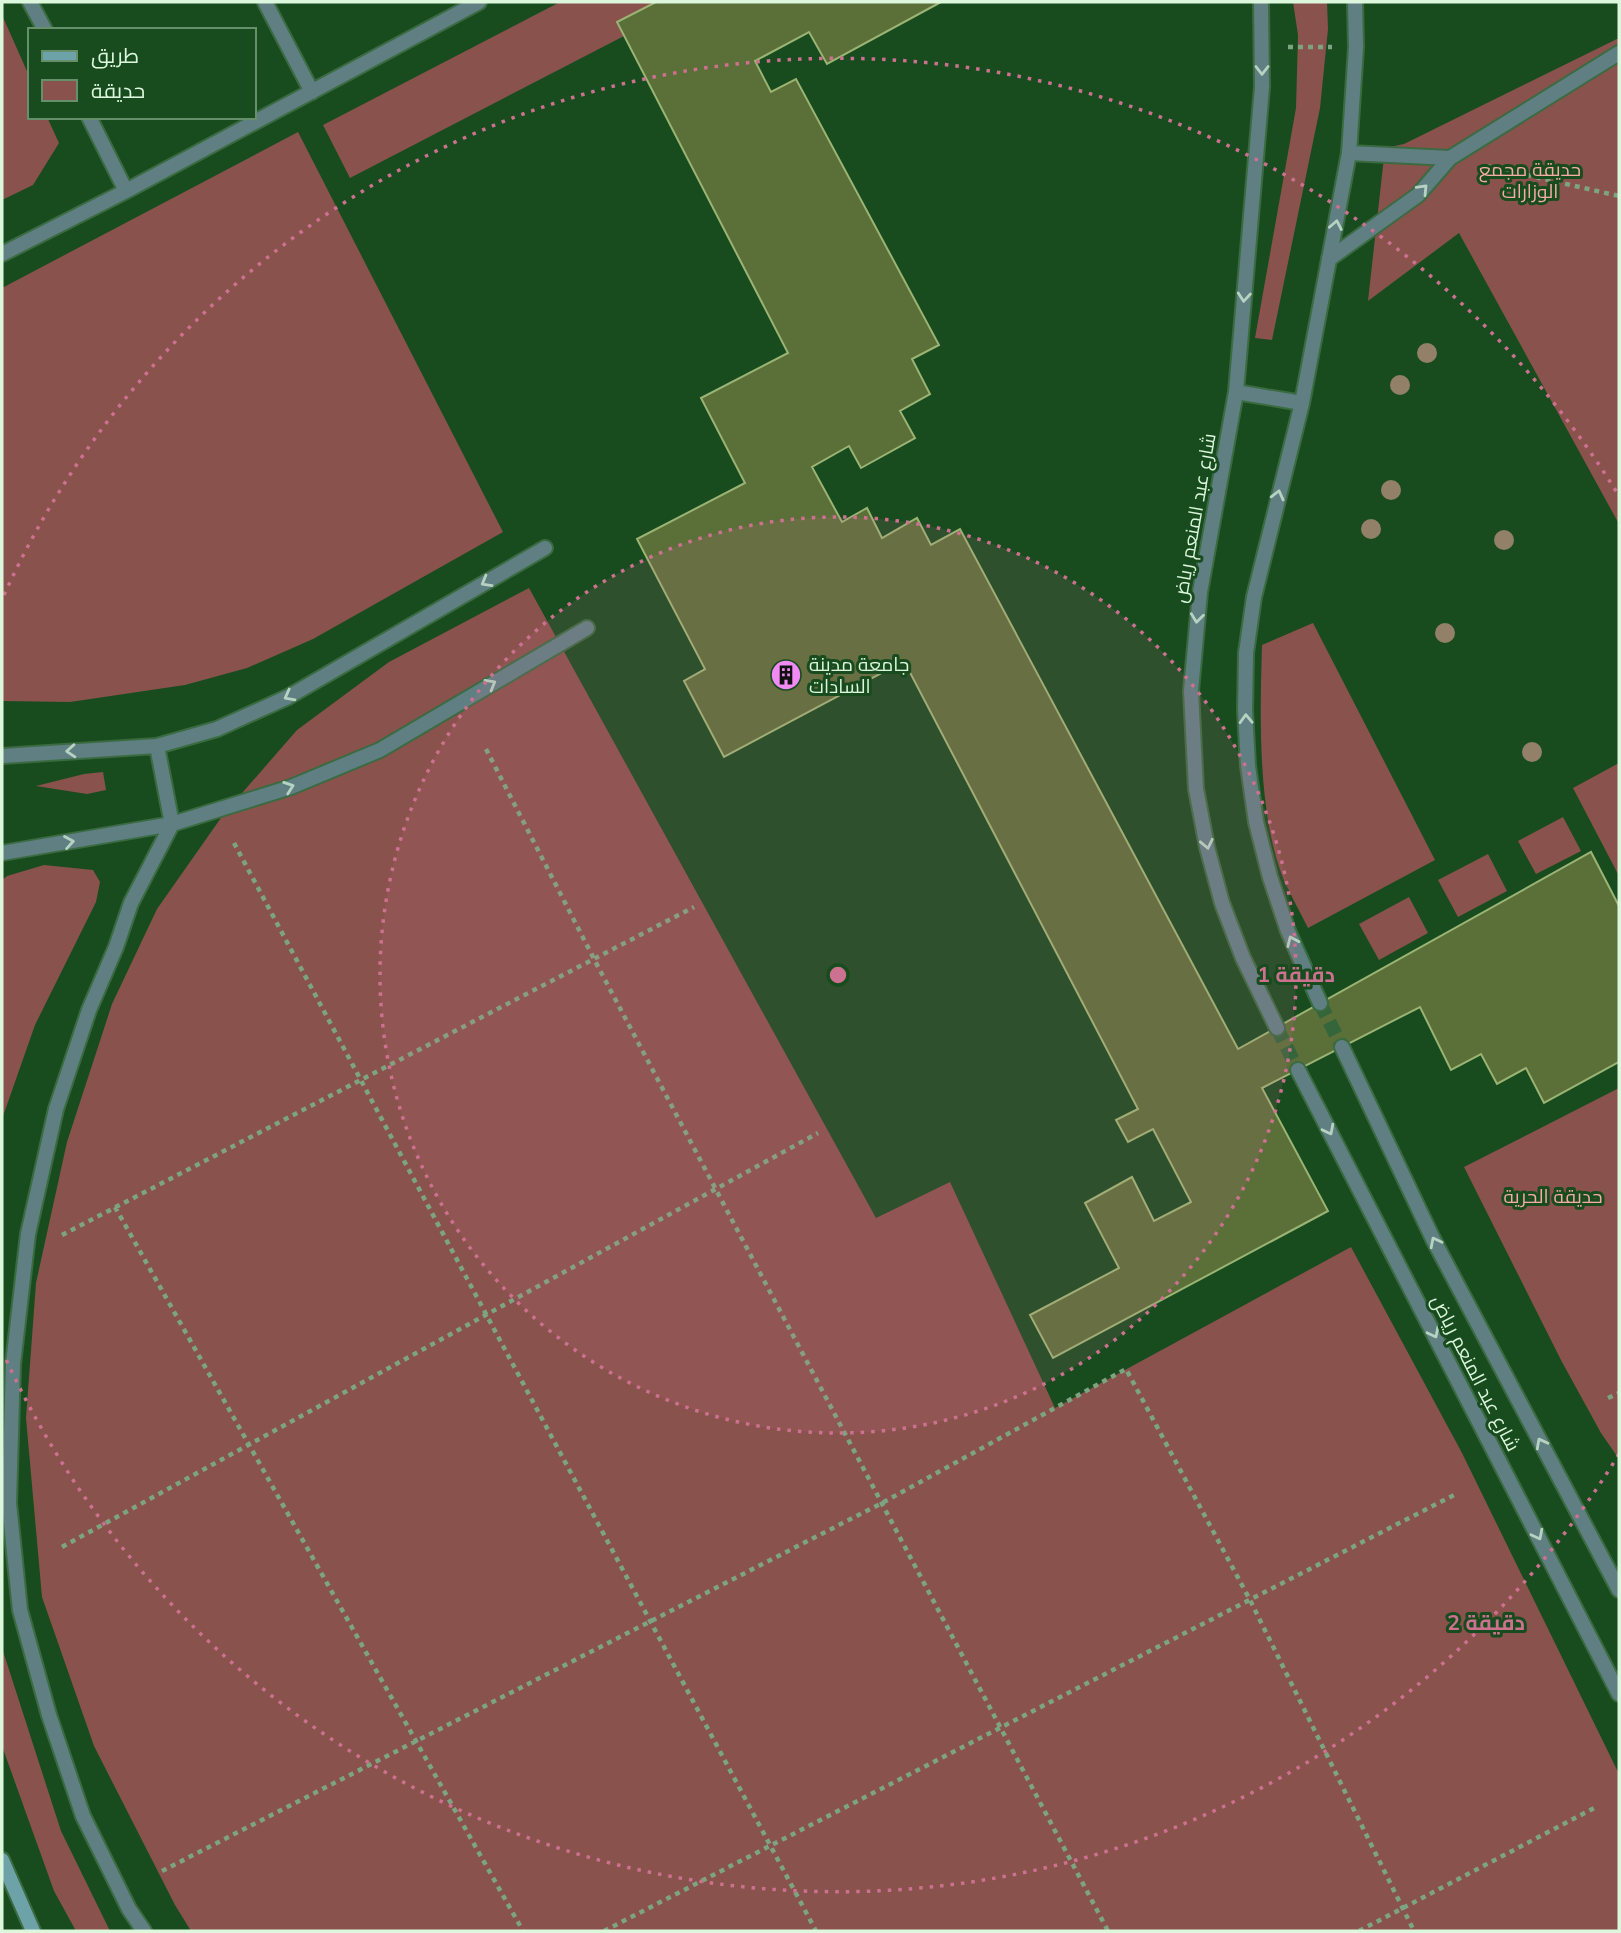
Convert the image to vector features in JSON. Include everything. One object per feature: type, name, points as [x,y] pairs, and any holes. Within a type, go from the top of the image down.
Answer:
[{"type":"main road","points":[[2,1860],[33,1931]]},
{"type":"street","points":[[30,2],[44,28]]},
{"type":"street","points":[[265,2],[312,92]]},
{"type":"street","points":[[2,254],[126,191],[479,2]]},
{"type":"street","name":"شارع عبد المنعم رياض","points":[[1261,2],[1262,87],[1236,392],[1200,592],[1191,691],[1192,740],[1198,801],[1207,847],[1222,903],[1243,958],[1277,1028]]},
{"type":"street","points":[[1320,1003],[1288,931],[1270,877],[1256,822],[1248,766],[1245,710],[1247,653],[1254,597],[1301,404],[1349,153],[1356,47],[1355,2]]},
{"type":"street","points":[[1329,259],[1418,195],[1450,158],[1619,52]]},
{"type":"street","points":[[90,119],[126,191]]},
{"type":"street","points":[[1349,153],[1450,158]]},
{"type":"street","points":[[1236,392],[1301,404]]},
{"type":"street","points":[[2,756],[157,746],[217,729],[288,697],[545,548]]},
{"type":"street","points":[[2,853],[172,824],[291,787],[380,750],[587,628]]},
{"type":"street","points":[[144,1931],[129,1909],[83,1815],[49,1715],[20,1610],[10,1489],[13,1364],[28,1234],[56,1109],[89,1010],[116,947],[131,903],[172,824],[157,746]]},
{"type":"street","name":"شارع عبد المنعم رياض","points":[[1342,1047],[1433,1240],[1619,1590]]},
{"type":"street","name":"شارع عبد المنعم رياض","points":[[1298,1070],[1619,1694]]},
{"type":"path","points":[[1262,47],[1356,47]]},
{"type":"path","points":[[486,749],[594,959],[1108,1931]]},
{"type":"path","points":[[234,844],[816,1931]]},
{"type":"path","points":[[62,1235],[694,907]]},
{"type":"path","points":[[62,1547],[818,1133]]},
{"type":"path","points":[[115,1207],[523,1931]]},
{"type":"path","points":[[162,1871],[882,1503],[1126,1369],[1250,1600],[1414,1931]]},
{"type":"path","points":[[1608,1398],[1619,1393]]},
{"type":"path","points":[[604,1931],[1456,1494]]},
{"type":"path","points":[[1359,1931],[1598,1806]]},
{"type":"green space","points":[[560,2],[656,2],[617,22],[624,36],[350,178],[323,125]]},
{"type":"green space","points":[[1293,2],[1327,2],[1328,29],[1320,108],[1272,340],[1255,338],[1296,108],[1298,35]]},
{"type":"green space","points":[[2,15],[28,74],[28,119],[48,119],[59,143],[33,185],[2,200]]},
{"type":"green space","name":"حديقة مجمع الوزارات","points":[[1619,38],[1619,524],[1459,233],[1368,301],[1385,148],[1404,144]]},
{"type":"green space","points":[[298,132],[503,532],[313,639],[247,668],[185,685],[70,702],[2,701],[2,288]]},
{"type":"green space","points":[[529,588],[876,1218],[950,1182],[1055,1408],[1351,1247],[1462,1453],[1619,1774],[1619,1931],[191,1931],[94,1746],[42,1597],[26,1418],[36,1283],[67,1142],[112,1004],[157,909],[223,815],[297,730],[389,662]]},
{"type":"green space","points":[[1313,623],[1435,860],[1308,928],[1284,880],[1269,825],[1262,764],[1261,673],[1262,645]]},
{"type":"green space","points":[[1619,763],[1619,876],[1573,788]]},
{"type":"green space","points":[[103,772],[106,790],[87,794],[36,786],[84,774]]},
{"type":"green space","points":[[1563,817],[1581,851],[1536,874],[1518,841]]},
{"type":"green space","points":[[1488,854],[1507,891],[1458,917],[1438,880]]},
{"type":"green space","points":[[44,865],[93,870],[100,882],[96,902],[35,1025],[2,1119],[2,880]]},
{"type":"green space","points":[[1409,897],[1428,933],[1379,960],[1359,924]]},
{"type":"green space","name":"حديقة الحرية","points":[[1619,1088],[1619,1459],[1601,1433],[1562,1362],[1464,1167]]},
{"type":"green space","points":[[2,1648],[61,1831],[110,1931],[76,1931],[54,1891],[2,1746]]},
{"type":"building","name":"جامعة مدينة السادات","points":[[656,2],[941,2],[827,64],[809,32],[755,61],[771,92],[796,79],[939,345],[912,359],[930,394],[900,411],[915,438],[861,468],[849,446],[812,467],[842,522],[867,508],[882,538],[917,518],[931,545],[960,529],[1238,1049],[1591,852],[1619,906],[1619,1062],[1544,1103],[1526,1068],[1497,1084],[1481,1054],[1451,1070],[1420,1007],[1262,1088],[1328,1211],[1053,1358],[1030,1315],[1119,1268],[1085,1203],[1132,1177],[1154,1221],[1191,1202],[1153,1129],[1128,1142],[1116,1120],[1138,1109],[904,661],[724,757],[684,681],[705,669],[637,539],[745,483],[701,398],[788,353],[617,22]]},
{"type":"tunnel","points":[[1320,1003],[1342,1047]]},
{"type":"tunnel","points":[[1277,1028],[1298,1070]]},
{"type":"place","name":"جامعة مدينة السادات","points":[[786,675]]}]
